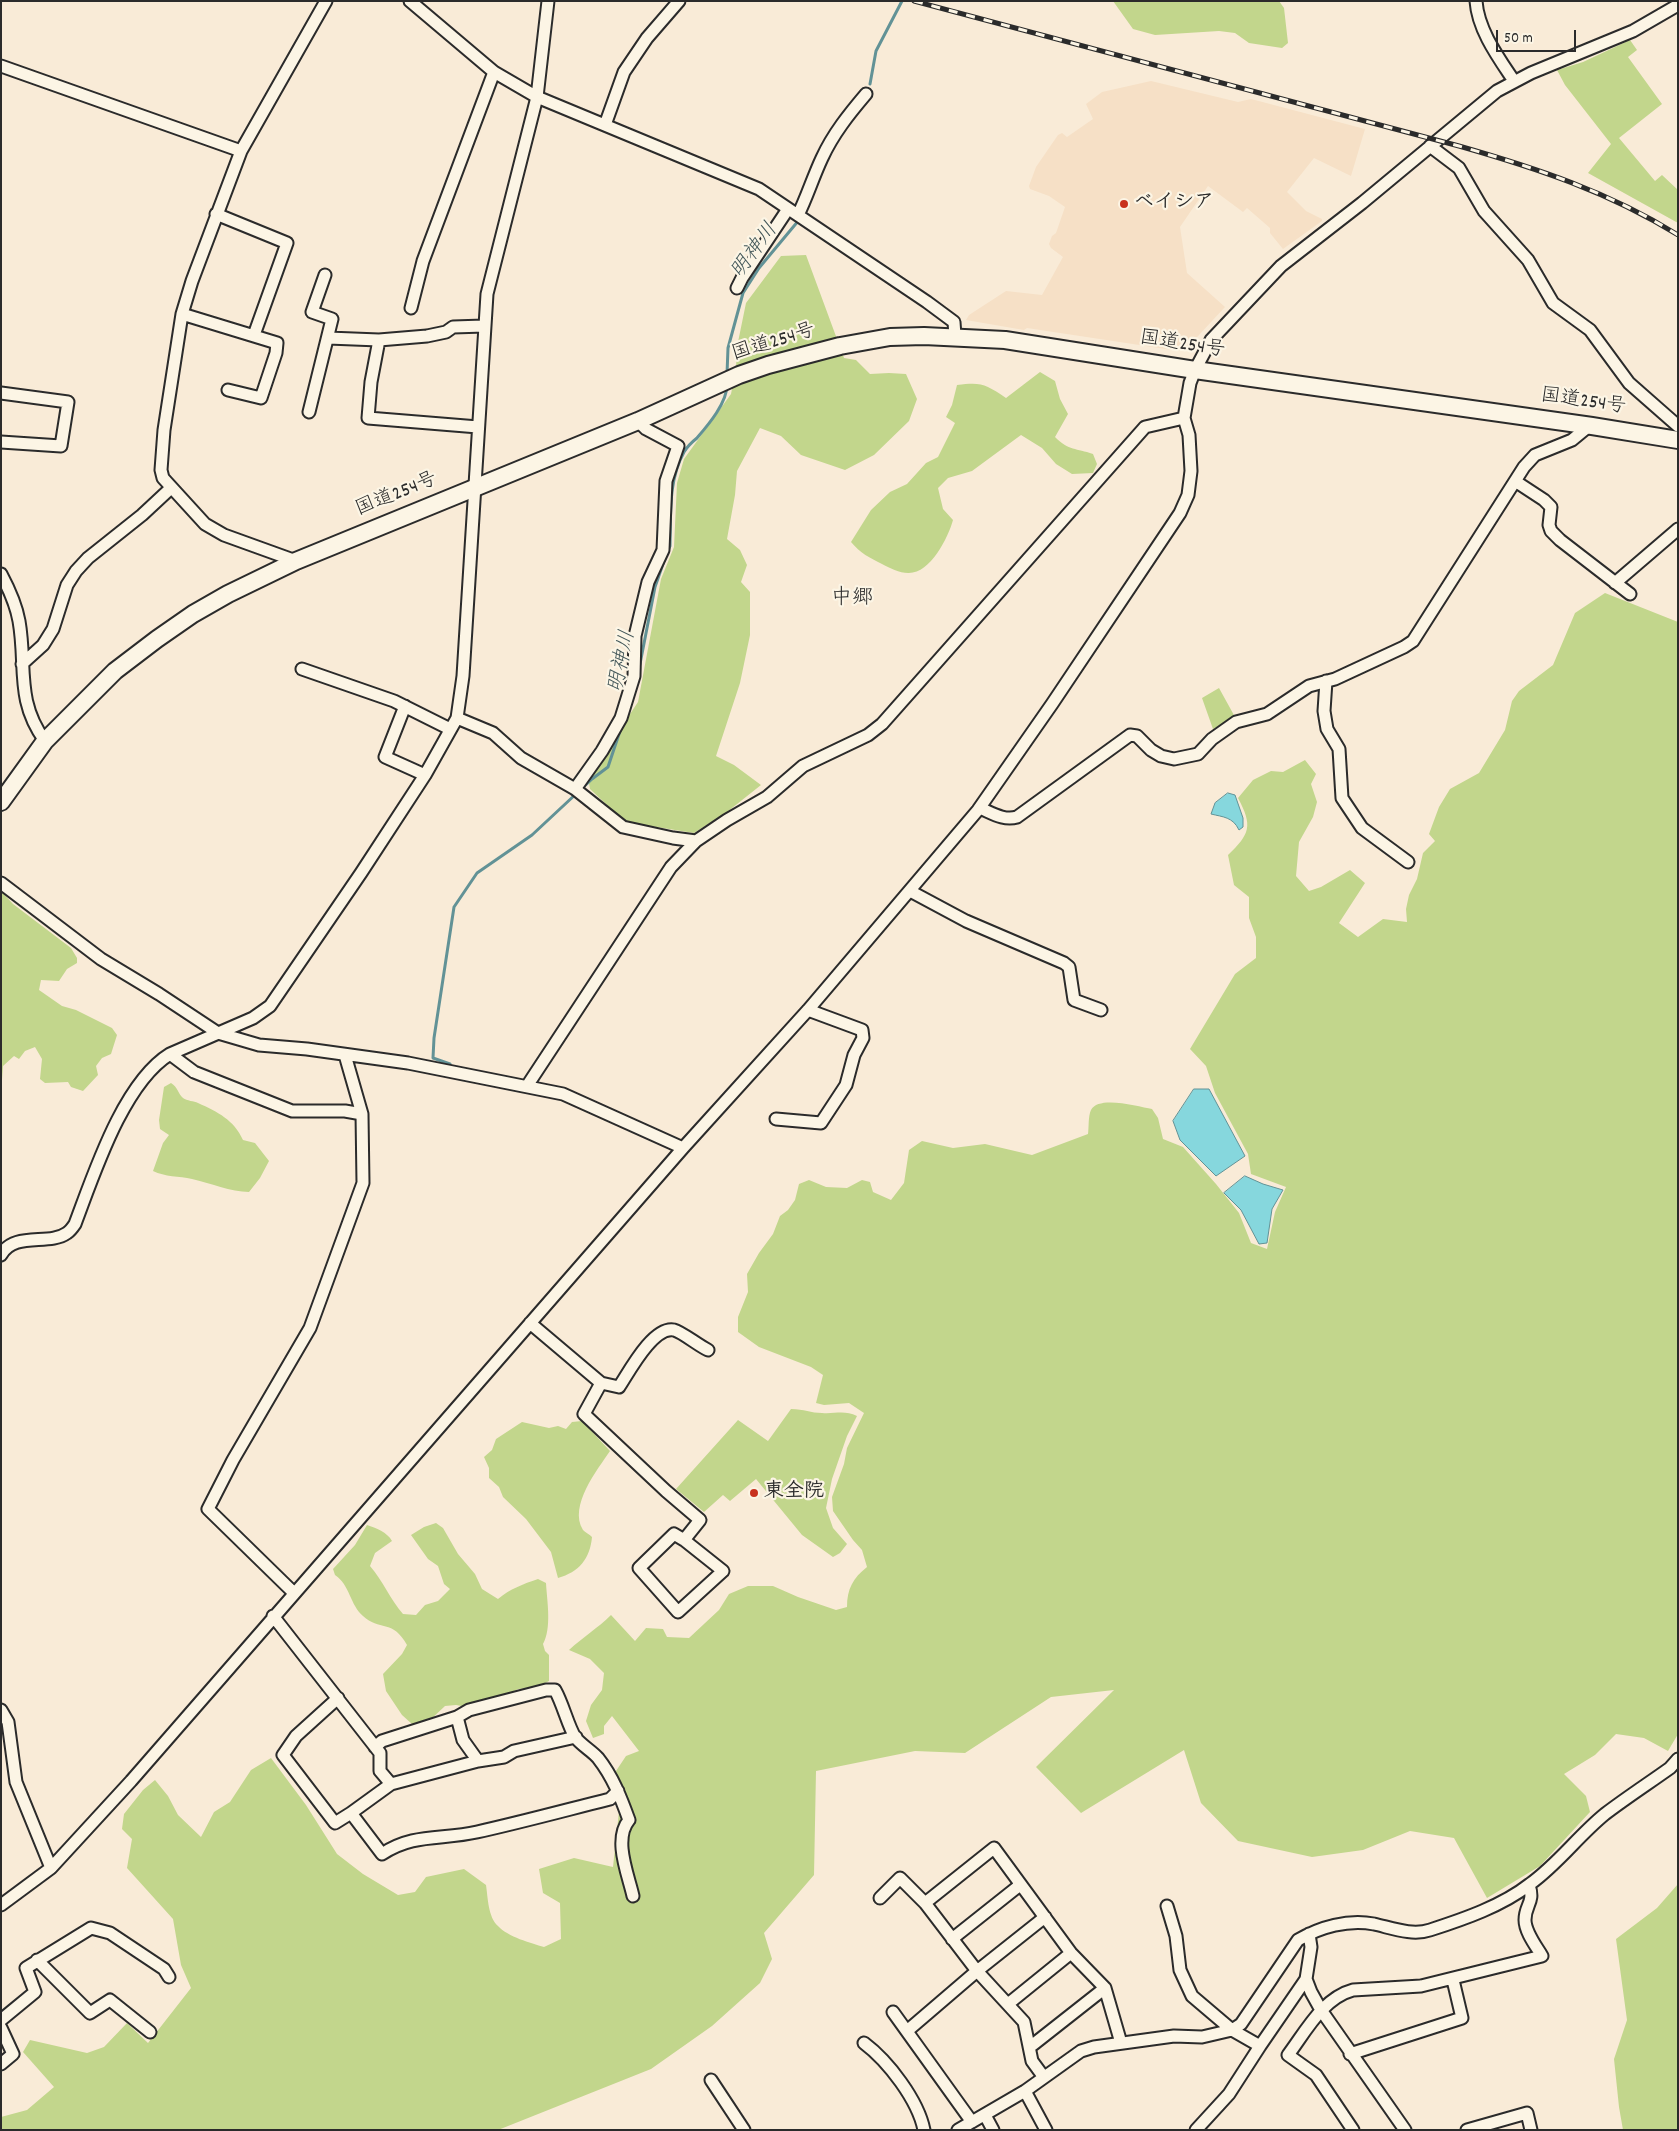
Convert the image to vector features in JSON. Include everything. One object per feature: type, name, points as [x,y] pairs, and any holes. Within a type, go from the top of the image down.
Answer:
[{"type":"highway","name":"国道254号","points":[[1,802],[45,741],[115,671],[156,639],[193,614],[228,594],[296,561],[638,421],[739,375],[782,361],[865,341],[890,337],[955,336],[1005,340],[1195,370],[1678,440]]},
{"type":"street","points":[[296,561],[224,535],[205,524],[171,488],[163,478],[161,470],[164,430],[182,314],[216,214],[241,151],[326,1]]},
{"type":"street","points":[[410,1],[494,72],[538,96],[760,189],[954,322],[955,336]]},
{"type":"street","points":[[1,1256],[11,1245],[30,1240],[58,1237],[67,1233],[75,1224],[114,1126],[142,1081],[158,1062],[170,1054],[253,1018],[270,1006],[425,775],[457,718],[462,676],[487,294],[538,96],[548,1]]},
{"type":"street","points":[[606,125],[624,72],[647,38],[679,1]]},
{"type":"street","points":[[1476,1],[1477,15],[1484,32],[1514,81]]},
{"type":"street","points":[[1,1905],[51,1868],[131,1781],[683,1148],[808,1010],[980,808],[1180,513],[1188,495],[1191,471],[1189,435],[1184,418],[1190,384],[1195,370],[1211,340],[1281,266],[1368,198],[1487,98],[1514,81],[1626,35],[1671,5]]},
{"type":"street","points":[[1,66],[241,151]]},
{"type":"street","points":[[410,308],[423,261],[494,72]]},
{"type":"street","points":[[737,288],[742,278],[809,193],[822,158],[832,138],[844,120],[866,94]]},
{"type":"street","points":[[1430,146],[1459,168],[1484,211],[1528,260],[1553,303],[1590,330],[1629,383],[1678,426]]},
{"type":"street","points":[[216,214],[287,244],[254,336]]},
{"type":"street","points":[[309,412],[332,319],[312,312],[325,275]]},
{"type":"street","points":[[182,314],[277,342],[276,352],[261,398],[228,390]]},
{"type":"street","points":[[328,338],[379,340],[428,336],[446,332],[452,327],[484,326]]},
{"type":"street","points":[[379,340],[371,382],[368,418],[478,427]]},
{"type":"street","points":[[1,394],[68,402],[61,446],[1,442]]},
{"type":"street","points":[[527,1086],[671,867],[696,841],[727,820],[767,797],[803,766],[868,735],[882,724],[1145,427],[1184,418]]},
{"type":"street","points":[[580,792],[621,718],[634,676],[635,636],[648,582],[663,550],[666,481],[678,446],[646,429],[638,421]]},
{"type":"street","points":[[980,808],[1003,818],[1017,817],[1130,735],[1137,736],[1151,750],[1161,756],[1174,759],[1198,754],[1212,739],[1236,722],[1267,714],[1309,686],[1335,679],[1366,666],[1414,641],[1515,481],[1535,455],[1572,440],[1589,426]]},
{"type":"street","points":[[1515,481],[1544,500],[1550,507],[1551,531],[1560,540],[1630,594]]},
{"type":"street","points":[[22,664],[43,645],[53,629],[67,584],[76,571],[88,558],[137,520],[171,488]]},
{"type":"street","points":[[1615,584],[1678,529]]},
{"type":"street","points":[[1,574],[14,600],[19,621],[22,681],[28,708],[35,727],[45,741]]},
{"type":"street","points":[[1,599],[14,600]]},
{"type":"street","points":[[302,669],[405,706],[450,729]]},
{"type":"street","points":[[1326,681],[1324,711],[1327,730],[1339,749],[1342,798],[1362,828],[1408,862]]},
{"type":"street","points":[[405,706],[385,757],[425,775]]},
{"type":"street","points":[[457,718],[493,733],[521,758],[580,792],[623,827],[696,841]]},
{"type":"street","points":[[1,883],[101,959],[218,1033],[259,1045],[307,1048],[408,1063],[564,1094],[683,1148]]},
{"type":"street","points":[[910,891],[966,921],[1064,963],[1069,967],[1074,1000],[1101,1010]]},
{"type":"street","points":[[776,1119],[821,1124],[846,1085],[854,1055],[863,1038],[862,1030],[808,1010]]},
{"type":"street","points":[[170,1054],[194,1072],[292,1111],[301,1113],[345,1111],[362,1114]]},
{"type":"street","points":[[294,1593],[208,1509],[233,1460],[310,1328],[319,1308],[363,1183],[362,1114],[345,1055]]},
{"type":"street","points":[[530,1323],[601,1383],[619,1387],[641,1353],[654,1338],[664,1331],[674,1330],[708,1350]]},
{"type":"street","points":[[601,1383],[584,1414],[666,1491],[700,1520],[684,1540]]},
{"type":"street","points":[[674,1534],[684,1540],[723,1571],[678,1612],[639,1568],[674,1534]]},
{"type":"street","points":[[273,1616],[380,1753],[380,1771],[390,1784]]},
{"type":"street","points":[[375,1747],[382,1741],[457,1717],[470,1710],[546,1690],[556,1690],[576,1737],[598,1758],[618,1790],[629,1820],[622,1828],[622,1855],[627,1867],[633,1896]]},
{"type":"street","points":[[338,1698],[296,1736],[284,1756],[335,1823],[390,1784],[478,1761],[504,1757],[514,1751],[576,1737]]},
{"type":"street","points":[[1,1710],[8,1722],[16,1782],[51,1868]]},
{"type":"street","points":[[457,1717],[463,1740],[478,1761]]},
{"type":"street","points":[[958,2130],[1024,2091],[1081,2051],[1121,2043],[1174,2036],[1202,2037],[1232,2030],[1241,2024],[1298,1940],[1309,1934],[1351,1922],[1372,1924],[1408,1932],[1428,1931],[1494,1905],[1530,1885],[1563,1856],[1604,1815],[1670,1768],[1678,1759]]},
{"type":"street","points":[[351,1813],[382,1854],[396,1845],[407,1841],[475,1833],[610,1799],[618,1790]]},
{"type":"street","points":[[925,1903],[994,1848],[1071,1954],[1105,1988],[1121,2043]]},
{"type":"street","points":[[880,1898],[900,1878],[925,1903],[977,1971],[1024,2022],[1032,2061],[1043,2076]]},
{"type":"street","points":[[952,1939],[1020,1885]]},
{"type":"street","points":[[1353,2130],[1316,2075],[1288,2055],[1321,2010],[1342,1993],[1353,1990],[1421,1986],[1453,1980],[1542,1956],[1527,1929],[1525,1920],[1533,1895],[1530,1885]]},
{"type":"street","points":[[1167,1906],[1176,1936],[1180,1970],[1192,1996],[1232,2030],[1260,2046]]},
{"type":"street","points":[[907,2031],[977,1971],[1045,1917]]},
{"type":"street","points":[[1,2020],[35,1992],[26,1968],[91,1928],[110,1933],[164,1969],[169,1978]]},
{"type":"street","points":[[1199,2129],[1230,2094],[1306,1979],[1311,1947],[1309,1934]]},
{"type":"street","points":[[1008,2004],[1071,1954]]},
{"type":"street","points":[[38,1960],[90,2013],[110,2000],[150,2032]]},
{"type":"street","points":[[1306,1979],[1321,2010],[1405,2130]]},
{"type":"street","points":[[1350,2054],[1462,2018],[1453,1980]]},
{"type":"street","points":[[1030,2047],[1105,1988]]},
{"type":"street","points":[[893,2012],[972,2122]]},
{"type":"street","points":[[1,2028],[13,2054],[1,2064]]},
{"type":"street","points":[[864,2043],[889,2066],[922,2118],[924,2130]]},
{"type":"street","points":[[711,2080],[744,2130]]},
{"type":"street","points":[[1024,2091],[1046,2130]]},
{"type":"street","points":[[1471,2129],[1526,2113],[1531,2130]]},
{"type":"street","points":[[985,2115],[993,2130]]},
{"type":"shaded area","points":[[1151,81],[1238,102],[1251,99],[1365,129],[1351,176],[1314,158],[1287,192],[1306,211],[1322,219],[1322,221],[1283,249],[1270,233],[1270,228],[1247,208],[1243,212],[1208,186],[1180,227],[1187,273],[1225,307],[1186,349],[1179,351],[1027,328],[1024,330],[966,320],[969,315],[1006,291],[1042,295],[1063,257],[1051,248],[1049,244],[1052,236],[1056,233],[1065,207],[1049,196],[1030,189],[1029,186],[1036,167],[1058,135],[1062,133],[1067,137],[1093,119],[1086,104],[1102,92]]},
{"type":"green space","points":[[1113,1],[1279,1],[1284,8],[1288,43],[1282,48],[1249,43],[1235,33],[1219,31],[1155,35],[1133,29]]},
{"type":"green space","points":[[1630,40],[1637,50],[1628,57],[1662,104],[1619,138],[1655,181],[1662,175],[1678,190],[1678,223],[1588,173],[1611,144],[1565,85],[1557,70],[1583,62]]},
{"type":"green space","points":[[806,255],[844,358],[856,360],[870,374],[906,374],[917,399],[909,421],[874,455],[845,470],[801,455],[781,436],[760,428],[737,471],[735,495],[727,539],[740,550],[747,565],[741,582],[750,592],[750,635],[740,683],[716,756],[734,765],[761,785],[727,812],[694,833],[625,822],[590,789],[588,777],[638,702],[661,579],[674,547],[677,483],[684,459],[731,394],[736,368],[737,347],[746,303],[781,256]]},
{"type":"green space","points":[[1040,372],[1055,381],[1060,399],[1068,414],[1055,437],[1069,447],[1093,454],[1097,464],[1093,473],[1072,474],[1056,464],[1042,448],[1021,435],[972,471],[948,478],[938,488],[943,509],[953,520],[937,554],[924,568],[908,573],[898,571],[869,557],[854,546],[851,542],[871,510],[890,492],[907,484],[926,463],[938,457],[955,423],[946,417],[952,405],[957,385],[983,385],[1006,398]]},
{"type":"green space","points":[[1605,593],[1678,622],[1678,1734],[1668,1751],[1644,1738],[1616,1734],[1595,1755],[1564,1774],[1586,1796],[1590,1812],[1540,1866],[1487,1898],[1454,1838],[1410,1831],[1363,1850],[1312,1857],[1238,1841],[1201,1803],[1184,1750],[1081,1813],[1036,1767],[1114,1690],[1051,1697],[965,1753],[915,1751],[816,1771],[814,1875],[764,1933],[772,1959],[760,1983],[712,2026],[651,2069],[498,2130],[1,2130],[1,2117],[27,2110],[54,2087],[23,2052],[30,2040],[87,2053],[104,2047],[127,2023],[148,2043],[191,1988],[181,1965],[173,1919],[127,1868],[132,1839],[122,1829],[124,1814],[143,1790],[155,1780],[168,1796],[178,1815],[201,1837],[214,1812],[230,1802],[251,1770],[271,1758],[306,1805],[337,1854],[363,1874],[398,1895],[415,1892],[426,1877],[464,1869],[486,1885],[492,1918],[502,1930],[520,1939],[544,1947],[561,1939],[560,1903],[543,1893],[539,1869],[574,1858],[613,1867],[622,1784],[614,1774],[626,1756],[639,1751],[612,1716],[604,1726],[604,1734],[593,1738],[586,1721],[591,1705],[602,1690],[604,1673],[590,1659],[569,1650],[611,1615],[635,1641],[646,1628],[663,1629],[667,1637],[689,1638],[719,1610],[729,1594],[748,1586],[773,1586],[836,1610],[847,1607],[848,1595],[852,1584],[867,1567],[862,1550],[833,1511],[832,1497],[844,1464],[847,1448],[864,1413],[849,1403],[824,1405],[816,1403],[823,1375],[811,1367],[759,1347],[738,1332],[738,1317],[748,1292],[747,1274],[773,1234],[780,1216],[788,1210],[795,1200],[799,1184],[809,1180],[826,1187],[847,1188],[862,1180],[870,1182],[873,1192],[891,1200],[904,1183],[909,1150],[922,1141],[953,1148],[985,1144],[1032,1155],[1088,1134],[1090,1113],[1095,1106],[1102,1103],[1120,1103],[1152,1109],[1158,1118],[1163,1139],[1183,1147],[1239,1213],[1251,1243],[1267,1249],[1275,1212],[1286,1187],[1251,1174],[1248,1154],[1215,1093],[1206,1066],[1190,1049],[1235,974],[1256,958],[1256,937],[1249,918],[1249,897],[1234,885],[1228,855],[1241,841],[1247,829],[1246,816],[1238,798],[1253,780],[1271,771],[1283,772],[1305,760],[1316,774],[1311,784],[1317,802],[1313,817],[1299,842],[1296,876],[1309,891],[1321,887],[1350,870],[1365,883],[1339,923],[1358,937],[1383,919],[1407,922],[1406,909],[1409,895],[1417,879],[1423,853],[1435,841],[1429,834],[1439,807],[1450,789],[1479,773],[1505,730],[1512,701],[1519,691],[1553,665],[1575,613]]},
{"type":"green space","points":[[1219,688],[1235,717],[1213,729],[1202,698]]},
{"type":"green space","points":[[1,891],[13,904],[71,948],[77,958],[77,963],[67,969],[59,981],[41,980],[39,990],[62,1006],[76,1010],[112,1028],[117,1035],[111,1054],[102,1058],[96,1066],[98,1075],[83,1091],[71,1087],[68,1082],[45,1083],[40,1079],[42,1059],[35,1047],[25,1051],[19,1059],[14,1056],[3,1066],[1,1094]]},
{"type":"green space","points":[[171,1083],[186,1100],[196,1102],[225,1117],[235,1127],[243,1140],[255,1143],[269,1161],[260,1178],[249,1192],[235,1191],[153,1171],[163,1143],[169,1135],[160,1129],[159,1120],[164,1087]]},
{"type":"green space","name":"東全院","points":[[791,1409],[818,1413],[844,1413],[857,1416],[847,1436],[832,1479],[826,1508],[833,1528],[847,1544],[840,1553],[833,1557],[802,1535],[756,1479],[730,1501],[723,1495],[704,1512],[676,1489],[738,1420],[768,1441]]},
{"type":"green space","points":[[582,1421],[610,1451],[586,1488],[579,1510],[579,1520],[583,1530],[592,1537],[589,1552],[582,1564],[572,1572],[558,1578],[551,1552],[526,1519],[503,1497],[499,1487],[489,1478],[489,1468],[484,1457],[492,1450],[496,1439],[522,1422],[549,1428],[558,1426],[566,1429],[572,1422]]},
{"type":"green space","points":[[436,1523],[443,1528],[458,1554],[475,1574],[482,1589],[498,1599],[517,1587],[538,1579],[546,1583],[548,1622],[546,1638],[543,1644],[545,1651],[549,1655],[549,1681],[535,1688],[518,1689],[506,1695],[489,1698],[467,1707],[445,1706],[428,1722],[412,1724],[402,1715],[386,1691],[383,1674],[402,1654],[407,1645],[402,1637],[391,1628],[375,1623],[363,1616],[355,1606],[344,1584],[335,1575],[333,1569],[355,1545],[367,1525],[381,1531],[392,1541],[375,1553],[370,1566],[403,1614],[416,1615],[425,1605],[438,1601],[450,1589],[444,1584],[438,1566],[428,1559],[411,1535],[424,1527]]},
{"type":"green space","points":[[1678,1884],[1678,2130],[1623,2130],[1614,2059],[1627,2020],[1616,1939],[1657,1908]]},
{"type":"water","points":[[1228,793],[1235,795],[1243,818],[1243,827],[1239,830],[1231,820],[1211,814],[1215,803]]},
{"type":"water","points":[[1194,1089],[1209,1089],[1245,1156],[1216,1176],[1180,1140],[1173,1121]]},
{"type":"water","points":[[1245,1176],[1283,1190],[1272,1209],[1267,1243],[1259,1244],[1241,1210],[1224,1193]]},
{"type":"waterway","name":"明神川","points":[[870,84],[876,51],[902,1]]},
{"type":"waterway","name":"明神川","points":[[727,374],[728,348],[743,293],[759,268],[799,220]]},
{"type":"waterway","name":"明神川","points":[[667,552],[670,546],[675,474],[684,452],[716,413],[724,399],[727,385]]},
{"type":"waterway","name":"明神川","points":[[640,664],[655,587],[665,558]]},
{"type":"waterway","name":"明神川","points":[[450,1064],[433,1058],[434,1038],[454,907],[477,873],[532,835],[592,779],[608,767],[622,725]]},
{"type":"railway","points":[[914,1],[1488,154],[1544,172],[1599,194],[1626,206],[1678,235]]},
{"type":"place","name":"ベイシア","points":[[1124,204]]},
{"type":"place","name":"東全院","points":[[754,1493]]},
{"type":"district","name":"中郷","points":[[852,600]]}]
